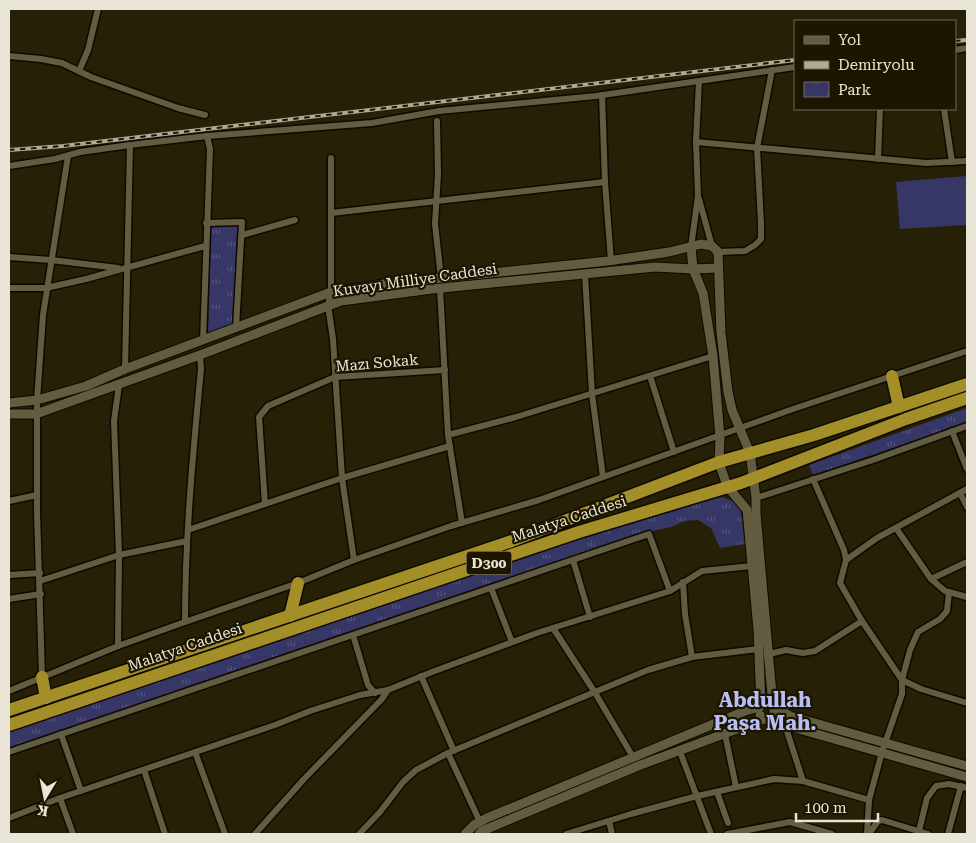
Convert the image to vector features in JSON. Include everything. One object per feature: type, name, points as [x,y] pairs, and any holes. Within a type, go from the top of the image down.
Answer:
[{"type":"highway","points":[[892,376],[899,407]]},
{"type":"highway","name":"Malatya Caddesi","points":[[9,710],[512,540],[719,462],[814,435],[967,384]]},
{"type":"highway","name":"Malatya Caddesi","points":[[9,725],[579,532],[754,478],[906,419],[967,398]]},
{"type":"highway","points":[[290,616],[298,583]]},
{"type":"highway","points":[[42,677],[46,698]]},
{"type":"main road","name":"Kuvayı Milliye Caddesi","points":[[9,403],[37,400],[86,386],[330,292],[384,284],[611,261],[669,252],[701,244],[715,249]]},
{"type":"main road","points":[[691,247],[693,269],[703,293],[713,356],[720,437],[719,462],[728,486],[747,510],[758,648],[760,715],[785,725],[967,777]]},
{"type":"main road","points":[[479,834],[482,831],[679,750],[767,719],[774,714],[754,478],[750,454],[732,410],[728,392],[721,333],[718,268],[715,249]]},
{"type":"main road","name":"Kuvayı Milliye Caddesi","points":[[9,414],[36,414],[200,355],[341,301],[440,288],[655,267],[718,268]]},
{"type":"main road","points":[[465,834],[480,822],[767,703],[790,716],[967,766]]},
{"type":"street","points":[[79,72],[88,50],[98,9]]},
{"type":"street","points":[[9,56],[62,63],[79,72],[178,108],[205,115]]},
{"type":"street","points":[[9,166],[68,156],[80,152],[130,145],[207,136],[372,123],[439,111],[602,96],[794,67]]},
{"type":"street","points":[[698,196],[715,249],[745,251],[761,239],[757,148],[772,70]]},
{"type":"street","points":[[691,247],[698,196],[696,142],[699,81]]},
{"type":"street","points":[[602,96],[605,182],[611,261]]},
{"type":"street","points":[[878,159],[880,110]]},
{"type":"street","points":[[944,110],[952,162]]},
{"type":"street","points":[[437,121],[438,174],[436,224],[441,278]]},
{"type":"street","points":[[203,341],[210,149],[207,136]]},
{"type":"street","points":[[696,142],[926,163],[967,161]]},
{"type":"street","points":[[125,370],[124,268],[130,145]]},
{"type":"street","points":[[42,677],[36,414],[46,288],[68,156]]},
{"type":"street","points":[[331,158],[330,292],[328,305],[342,478],[354,560]]},
{"type":"street","points":[[331,213],[605,182]]},
{"type":"street","points":[[242,235],[295,220]]},
{"type":"street","points":[[206,223],[242,222],[236,328]]},
{"type":"street","points":[[9,288],[46,288],[206,246]]},
{"type":"street","points":[[9,258],[50,260],[124,268]]},
{"type":"street","points":[[585,274],[592,394],[603,477]]},
{"type":"street","points":[[440,288],[448,436],[462,523]]},
{"type":"street","points":[[9,691],[118,646],[298,583],[354,560],[462,523],[539,500],[720,437],[740,428],[967,351]]},
{"type":"street","points":[[185,622],[187,540],[201,368],[200,355]]},
{"type":"street","points":[[448,436],[713,356]]},
{"type":"street","name":"Mazı Sokak","points":[[265,504],[259,417],[268,406],[335,377],[445,370]]},
{"type":"street","points":[[650,376],[674,452]]},
{"type":"street","points":[[118,646],[119,555],[114,421],[119,385]]},
{"type":"street","points":[[756,498],[967,426]]},
{"type":"street","points":[[952,431],[967,470]]},
{"type":"street","points":[[188,530],[342,478],[450,446]]},
{"type":"street","points":[[813,479],[844,550],[846,560],[840,582],[862,621],[902,680],[921,689],[967,703]]},
{"type":"street","points":[[846,560],[877,538],[967,489]]},
{"type":"street","points":[[960,493],[967,507]]},
{"type":"street","points":[[9,501],[37,496]]},
{"type":"street","points":[[896,528],[931,579],[945,591],[967,597]]},
{"type":"street","points":[[9,752],[649,534],[670,590]]},
{"type":"street","points":[[40,581],[119,555],[187,540]]},
{"type":"street","points":[[573,560],[590,617]]},
{"type":"street","points":[[931,579],[967,562]]},
{"type":"street","points":[[9,818],[60,798],[275,725],[310,711],[360,695],[388,690],[512,642],[670,590],[702,571],[752,566]]},
{"type":"street","points":[[9,575],[40,573]]},
{"type":"street","points":[[683,582],[685,614],[692,657]]},
{"type":"street","points":[[491,588],[512,642]]},
{"type":"street","points":[[868,834],[870,800],[882,752],[902,694],[902,680],[910,650],[918,632],[940,619],[947,611],[949,592]]},
{"type":"street","points":[[9,600],[41,594]]},
{"type":"street","points":[[768,654],[786,650],[803,653],[815,651],[862,621]]},
{"type":"street","points":[[553,628],[594,691],[633,757]]},
{"type":"street","points":[[352,635],[368,686],[375,692]]},
{"type":"street","points":[[359,834],[380,812],[403,782],[416,770],[451,752],[648,670],[692,657],[758,648]]},
{"type":"street","points":[[421,676],[480,822]]},
{"type":"street","points":[[255,834],[304,779],[382,699],[388,690]]},
{"type":"street","points":[[785,725],[803,781]]},
{"type":"street","points":[[61,734],[81,791]]},
{"type":"street","points":[[725,734],[736,787]]},
{"type":"street","points":[[679,750],[711,834]]},
{"type":"street","points":[[195,752],[225,834]]},
{"type":"street","points":[[144,770],[165,834]]},
{"type":"street","points":[[566,834],[697,796],[774,779],[803,781],[870,800]]},
{"type":"street","points":[[919,831],[927,798],[936,786],[949,784],[964,787],[948,834]]},
{"type":"street","points":[[717,792],[728,822]]},
{"type":"street","points":[[60,798],[73,834]]},
{"type":"street","points":[[868,834],[878,821],[882,820],[928,834]]},
{"type":"street","points":[[609,821],[612,834]]},
{"type":"street","points":[[727,834],[790,822],[832,834]]},
{"type":"green space","points":[[966,176],[967,225],[900,229],[896,182]]},
{"type":"green space","points":[[238,225],[240,227],[234,318],[232,325],[208,334],[211,229],[214,226]]},
{"type":"green space","points":[[967,408],[967,423],[813,475],[809,465]]},
{"type":"green space","points":[[722,497],[735,502],[740,507],[745,544],[720,548],[711,528],[698,520],[684,521],[671,527],[549,564],[9,749],[9,732],[541,552],[686,506]]},
{"type":"railway","points":[[956,41],[967,40]]},
{"type":"railway","points":[[9,150],[63,146],[794,60]]},
{"type":"district","name":"Abdullah Paşa Mah.","points":[[765,712]]}]
